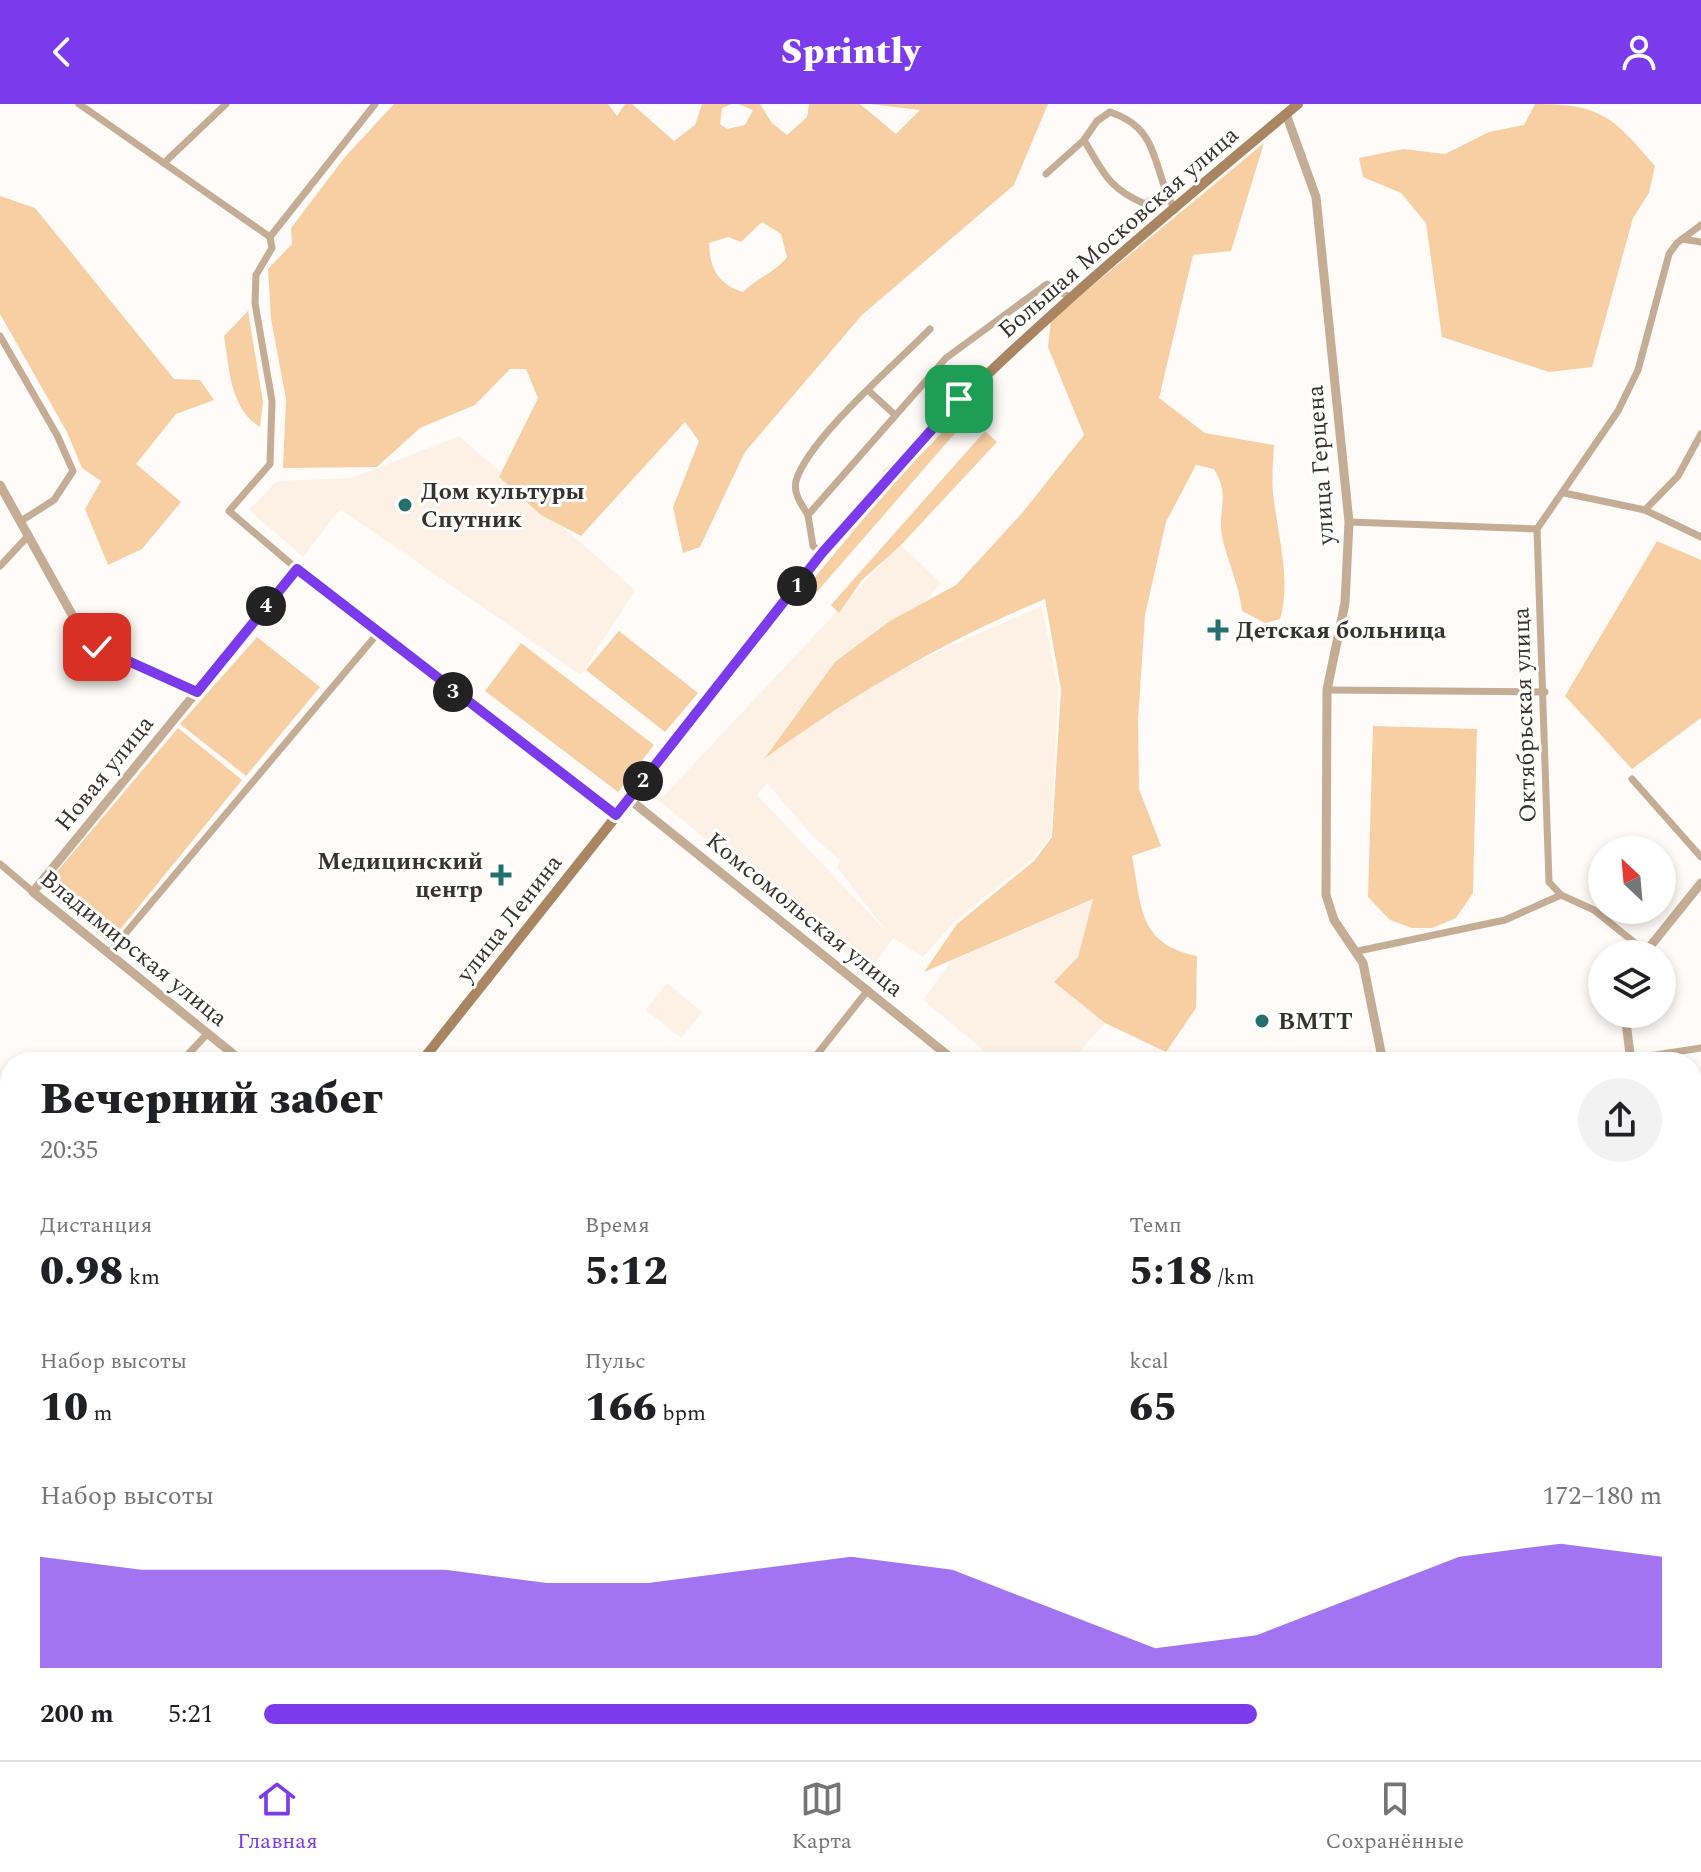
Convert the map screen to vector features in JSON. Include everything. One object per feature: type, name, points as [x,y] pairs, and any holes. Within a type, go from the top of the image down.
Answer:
[{"type":"main road","name":"Большая Московская улица","points":[[629,799],[822,553],[959,399],[1071,298],[1298,104]]},
{"type":"main road","name":"улица Ленина","points":[[429,1052],[629,799]]},
{"type":"street","points":[[79,104],[270,237],[272,248],[256,275],[255,303],[272,401],[270,464],[229,511],[378,633],[616,815]]},
{"type":"street","points":[[164,163],[226,104]]},
{"type":"street","points":[[270,237],[375,104]]},
{"type":"street","points":[[1046,174],[1084,140],[1097,121],[1110,112],[1129,119],[1146,136],[1175,210]]},
{"type":"street","name":"улица Герцена","points":[[1286,114],[1316,197],[1349,522],[1345,603],[1327,690],[1326,895],[1334,920],[1358,951]]},
{"type":"street","points":[[1084,140],[1111,186],[1120,193],[1145,204],[1166,190]]},
{"type":"street","points":[[1349,522],[1537,529],[1618,411],[1638,370],[1669,254],[1701,225]]},
{"type":"street","points":[[1682,239],[1701,242]]},
{"type":"street","points":[[808,515],[946,358],[1047,284],[1071,298]]},
{"type":"street","points":[[822,553],[813,546],[808,515],[797,496],[796,482],[817,445],[930,329]]},
{"type":"street","points":[[0,336],[57,435],[73,471],[54,500],[21,521]]},
{"type":"street","points":[[869,391],[894,414]]},
{"type":"street","points":[[1645,510],[1678,476],[1701,434]]},
{"type":"street","points":[[0,485],[85,638],[97,647],[197,692]]},
{"type":"street","points":[[1564,493],[1645,510],[1701,537]]},
{"type":"street","name":"Октябрьская улица","points":[[1537,529],[1545,692],[1549,882],[1561,895]]},
{"type":"street","points":[[0,566],[29,535]]},
{"type":"street","name":"Новая улица","points":[[33,892],[297,569]]},
{"type":"street","points":[[109,953],[378,633]]},
{"type":"street","points":[[1327,690],[1545,692]]},
{"type":"street","points":[[1632,779],[1701,857]]},
{"type":"street","name":"Комсомольская улица","points":[[629,799],[944,1052]]},
{"type":"street","name":"Владимирская улица","points":[[0,864],[230,1052]]},
{"type":"street","points":[[1654,940],[1701,883]]},
{"type":"street","points":[[1381,1052],[1368,980],[1358,951],[1505,920],[1561,895],[1594,910],[1630,940]]},
{"type":"street","points":[[819,1052],[868,990]]},
{"type":"street","points":[[1627,1028],[1630,1052]]},
{"type":"street","points":[[190,1052],[207,1034]]},
{"type":"street","points":[[1678,1052],[1701,1048]]},
{"type":"shaded area","points":[[394,104],[608,104],[617,116],[625,104],[632,104],[674,141],[695,125],[702,104],[732,104],[722,108],[720,124],[727,129],[745,125],[753,110],[738,104],[760,104],[772,123],[787,135],[807,117],[809,104],[860,104],[896,134],[920,110],[870,104],[1048,104],[1014,185],[862,315],[745,452],[700,547],[683,553],[673,507],[699,441],[685,422],[581,536],[541,515],[499,477],[538,398],[526,369],[510,369],[475,405],[420,428],[377,467],[283,468],[286,399],[271,319],[268,269],[292,244],[291,228],[345,157]],"holes":[[[762,222],[781,234],[787,257],[743,292],[727,285],[717,274],[709,243],[728,237],[741,242]]]},
{"type":"shaded area","points":[[1535,104],[1576,107],[1604,117],[1628,136],[1655,166],[1649,193],[1633,218],[1592,367],[1549,372],[1442,337],[1426,223],[1401,193],[1363,177],[1359,158],[1403,149],[1445,154],[1489,132],[1524,125]]},
{"type":"shaded area","points":[[1264,143],[1231,251],[1193,255],[1159,398],[1205,433],[1274,445],[1273,494],[1284,575],[1280,619],[1265,623],[1242,611],[1222,537],[1222,488],[1214,469],[1196,465],[1166,522],[1145,615],[1138,720],[1139,789],[1161,846],[1132,856],[1141,907],[1153,933],[1163,942],[1197,956],[1196,1008],[1166,1052],[1105,1023],[1054,982],[1078,957],[1093,899],[924,972],[957,924],[1034,861],[1052,837],[1061,689],[1045,599],[935,651],[831,713],[764,759],[835,662],[890,621],[956,585],[1023,512],[1084,435],[1048,347],[1051,320]]},
{"type":"shaded area","points":[[0,196],[35,208],[174,379],[200,380],[214,400],[176,414],[136,464],[181,502],[142,549],[108,565],[85,509],[101,481],[82,468],[67,432],[0,314]]},
{"type":"shaded area","points":[[248,311],[263,402],[260,427],[242,410],[237,398],[224,336]]},
{"type":"shaded area","points":[[982,402],[809,601],[801,594],[894,482],[971,403]]},
{"type":"shaded area","points":[[985,431],[997,442],[900,546],[862,580],[839,613],[831,605]]},
{"type":"shaded area","points":[[459,436],[635,590],[581,675],[340,509],[303,557],[249,510],[277,481],[352,478]]},
{"type":"shaded area","points":[[1657,541],[1701,560],[1701,718],[1632,769],[1565,696]]},
{"type":"shaded area","points":[[900,544],[941,583],[816,728],[829,715],[888,677],[945,648],[1042,606],[1058,690],[1051,836],[1032,859],[955,921],[923,957],[893,938],[870,972],[659,801]],"holes":[[[767,783],[813,837],[840,860],[837,867],[888,933],[757,795]]]},
{"type":"shaded area","points":[[619,631],[698,693],[665,732],[586,670]]},
{"type":"shaded area","points":[[257,637],[320,687],[246,776],[180,724]]},
{"type":"shaded area","points":[[521,643],[654,745],[618,792],[485,691]]},
{"type":"shaded area","points":[[1373,726],[1477,729],[1473,893],[1456,918],[1432,928],[1412,928],[1390,920],[1368,897]]},
{"type":"shaded area","points":[[178,728],[242,780],[109,943],[44,887]]},
{"type":"shaded area","points":[[1094,899],[1078,957],[1054,982],[1105,1023],[1079,1052],[986,1052],[923,1000],[951,961]]},
{"type":"shaded area","points":[[667,983],[702,1012],[681,1038],[646,1010]]},
{"type":"place","name":"Дом культуры Спутник","points":[[405,505]]},
{"type":"place","name":"Детская больница","points":[[1218,630]]},
{"type":"place","name":"Медицинский центр","points":[[501,875]]},
{"type":"place","name":"ВМТТ","points":[[1262,1021]]},
{"type":"route","points":[[97,647],[197,692],[297,569],[363,623],[616,815],[822,553],[888,474],[959,399]]}]
